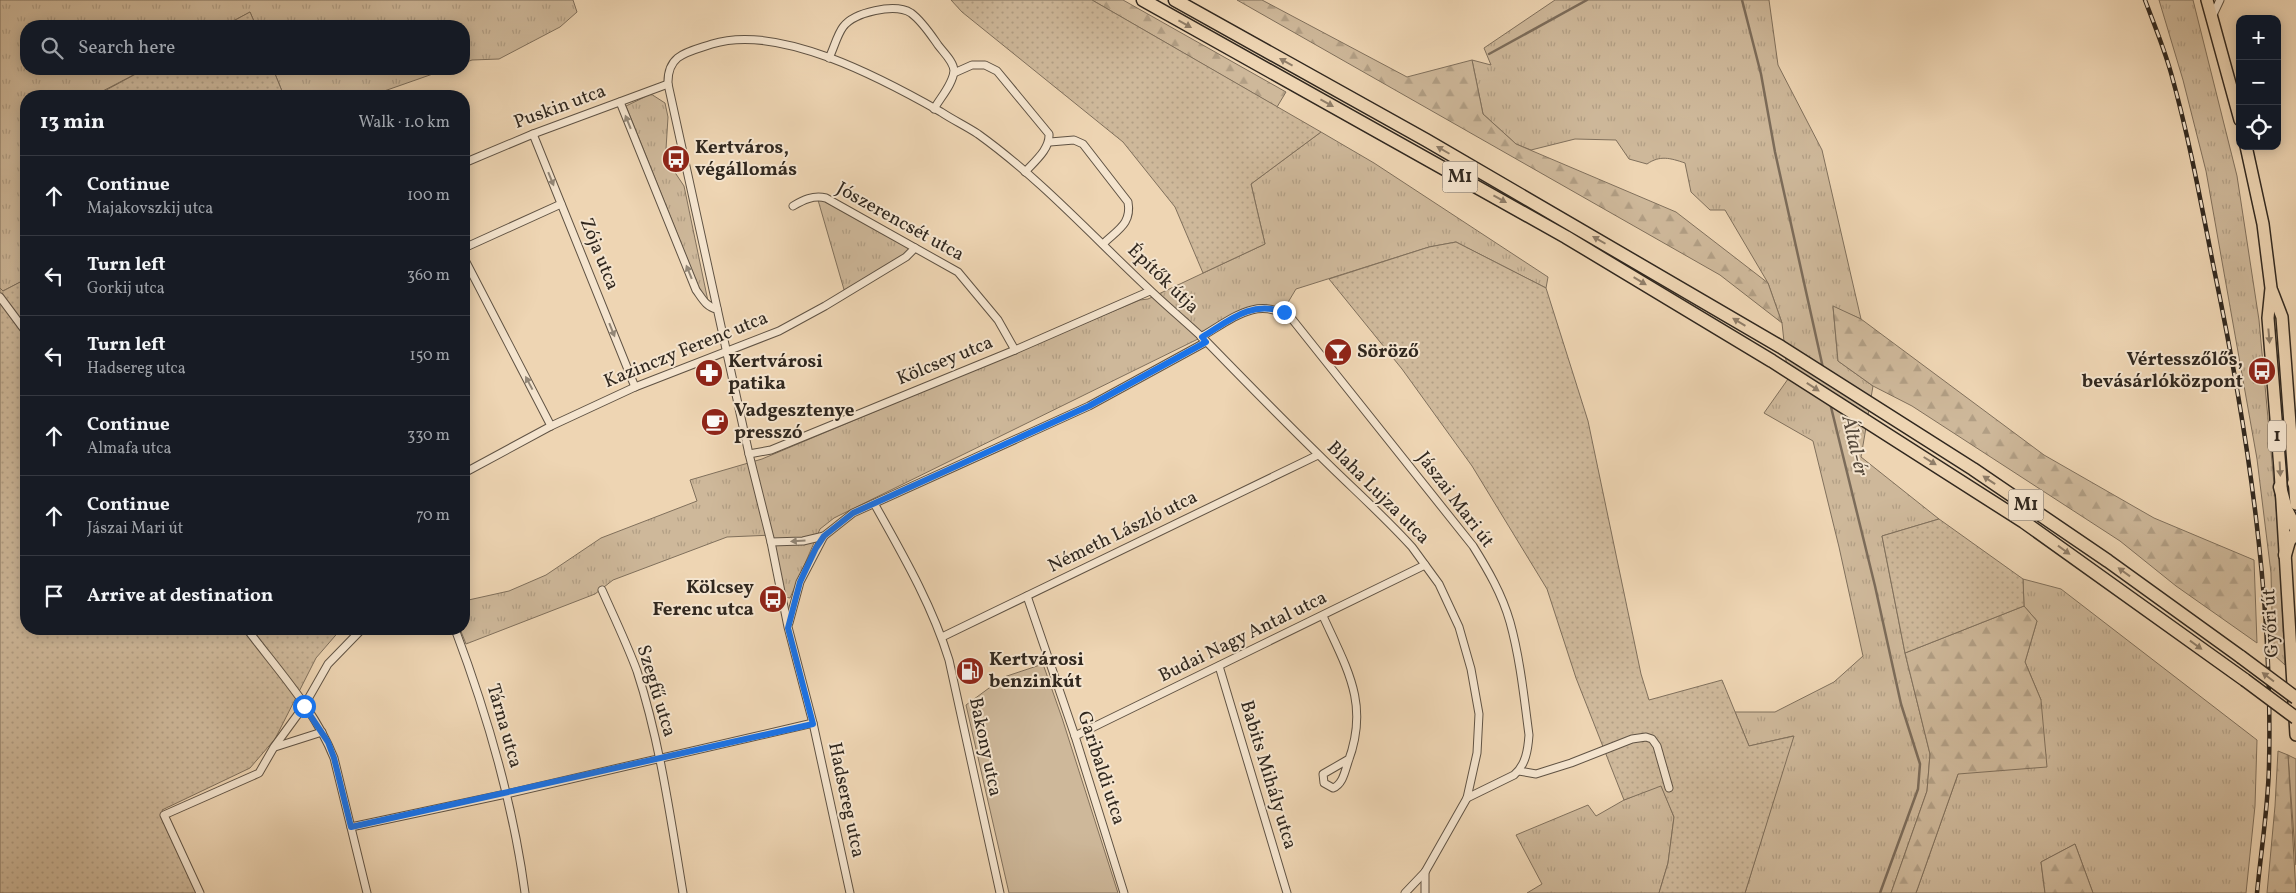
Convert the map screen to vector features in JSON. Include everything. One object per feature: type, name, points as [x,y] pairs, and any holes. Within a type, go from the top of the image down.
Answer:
[{"type":"highway","name":"M1","points":[[1143,0],[1566,237],[1772,361],[2024,522],[2296,718]]},
{"type":"highway","name":"M1","points":[[1175,0],[1426,140],[1781,347],[1973,469],[2108,561],[2296,698]]},
{"type":"highway","points":[[2280,487],[2286,510],[2296,529]]},
{"type":"highway","points":[[2285,555],[2290,536]]},
{"type":"main road","points":[[2207,0],[2236,105]]},
{"type":"main road","name":"1","points":[[2247,150],[2263,224],[2271,288],[2268,318],[2280,487],[2290,536]]},
{"type":"main road","name":"1","points":[[2271,288],[2282,317],[2293,414],[2296,504]]},
{"type":"main road","name":"Győri út","points":[[2285,555],[2296,735]]},
{"type":"street","points":[[2212,17],[2220,0]]},
{"type":"street","points":[[829,58],[842,27],[850,20],[878,10],[894,7],[911,13],[953,65],[954,73]]},
{"type":"street","name":"Építők útja","points":[[668,72],[674,60],[683,54],[719,42],[742,39],[766,40],[829,58],[880,80],[976,132],[1025,172],[1103,244],[1150,291],[1204,339]]},
{"type":"street","points":[[934,108],[954,73],[972,65],[985,65],[997,71],[1050,134],[1050,142],[1025,172]]},
{"type":"street","name":"Hadsereg utca","points":[[668,72],[668,84],[728,350],[749,454],[788,628],[813,724],[850,893]]},
{"type":"street","name":"Puskin utca","points":[[470,160],[668,84]]},
{"type":"street","points":[[620,102],[696,290],[705,303],[711,308],[718,309]]},
{"type":"street","name":"Zója utca","points":[[533,134],[635,387]]},
{"type":"street","name":"Építők útja","points":[[1050,142],[1074,140],[1083,144],[1128,202],[1130,213],[1127,222],[1103,244]]},
{"type":"street","name":"Jószerencsét utca","points":[[792,206],[805,199],[820,196],[826,198],[958,272],[998,320],[1015,350]]},
{"type":"street","points":[[470,245],[561,204]]},
{"type":"street","name":"Kazinczy Ferenc utca","points":[[470,467],[635,387],[779,331],[825,306],[906,257],[915,248]]},
{"type":"street","points":[[470,269],[552,426]]},
{"type":"street","name":"Kölcsey utca","points":[[749,454],[771,450],[1015,350],[1150,291]]},
{"type":"street","points":[[0,296],[20,324]]},
{"type":"street","name":"Jászai Mari út","points":[[824,536],[853,513],[875,505],[1089,406],[1253,308],[1273,308],[1292,319],[1473,546],[1500,594],[1510,620],[1516,649],[1529,735],[1526,758],[1519,771]]},
{"type":"street","name":"Blaha Lujza utca","points":[[1204,339],[1318,455],[1398,531],[1438,584],[1459,627],[1476,690],[1478,714],[1477,753],[1467,798],[1426,872],[1405,893]]},
{"type":"street","name":"Németh László utca","points":[[942,637],[1318,455]]},
{"type":"street","name":"Bakony utca","points":[[875,505],[913,574],[942,637],[949,660],[1000,893]]},
{"type":"street","points":[[770,542],[803,541],[824,536]]},
{"type":"street","name":"Hadsereg utca","points":[[788,628],[800,582],[824,536]]},
{"type":"street","name":"Budai Nagy Antal utca","points":[[1075,736],[1425,565]]},
{"type":"street","name":"Szegfű utca","points":[[602,590],[637,671],[658,759],[682,893]]},
{"type":"street","name":"Garibaldi utca","points":[[1027,596],[1075,736],[1124,893]]},
{"type":"street","points":[[1323,616],[1355,693],[1357,724],[1349,759]]},
{"type":"street","points":[[251,635],[322,732],[334,758],[367,893]]},
{"type":"street","points":[[200,893],[164,815],[259,773],[274,747],[304,706],[328,664],[356,635]]},
{"type":"street","name":"Tárna utca","points":[[457,635],[482,706],[506,794],[517,840],[525,893]]},
{"type":"street","name":"Babits Mihály utca","points":[[1219,666],[1287,893]]},
{"type":"street","points":[[351,827],[506,794],[813,724]]},
{"type":"street","points":[[274,747],[322,732]]},
{"type":"street","points":[[1467,798],[1500,784],[1519,771],[1536,774],[1571,763],[1632,739],[1646,737],[1652,739],[1657,746],[1669,788]]},
{"type":"street","points":[[1424,893],[1426,872]]},
{"type":"green space","points":[[0,0],[573,0],[577,12],[560,27],[499,59],[470,61],[470,20],[253,20],[250,12],[235,20],[20,20],[20,75],[133,75],[105,90],[20,90],[20,282],[3,291],[0,288]]},
{"type":"green space","points":[[951,0],[1092,0],[1321,132],[1251,184],[1265,244],[1203,273],[1175,207],[1123,142],[962,12]]},
{"type":"green space","points":[[1092,0],[1123,0],[1286,92],[1277,107]]},
{"type":"green space","points":[[1237,0],[1262,0],[1407,77],[1472,60],[1483,114],[1516,144],[1676,212],[1768,283],[1782,323],[1720,275]]},
{"type":"green space","points":[[1555,0],[1769,0],[1778,65],[1822,150],[1861,319],[1833,307],[1838,361],[1873,386],[1861,457],[1939,519],[1882,536],[1905,653],[1930,754],[1927,791],[1891,893],[1745,893],[1793,736],[1749,746],[1735,712],[1775,712],[1834,682],[1863,656],[1813,441],[1764,413],[1788,379],[1782,323],[1768,283],[1725,210],[1710,210],[1691,192],[1685,163],[1661,158],[1647,164],[1629,159],[1616,140],[1575,139],[1531,150],[1516,144],[1483,114],[1472,60],[1491,65],[1484,48]]},
{"type":"green space","points":[[2159,0],[2193,0],[2237,176],[2259,320],[2279,539],[2285,665],[2273,654],[2271,573],[2257,459],[2206,171],[2183,80]]},
{"type":"green space","points":[[250,12],[253,20],[235,20]]},
{"type":"green space","points":[[134,75],[275,75],[282,90],[106,90]]},
{"type":"green space","points":[[275,75],[430,75],[387,90],[282,90]]},
{"type":"green space","points":[[651,94],[665,103],[668,117],[666,149],[670,165],[684,186],[709,306],[699,288],[626,106]]},
{"type":"green space","points":[[1321,132],[1374,163],[1548,277],[1546,288],[1456,242],[1429,247],[1296,289],[1284,309],[1259,307],[1238,313],[1198,339],[834,518],[820,529],[790,598],[785,597],[773,535],[727,537],[613,580],[595,594],[466,644],[462,635],[470,635],[470,600],[509,591],[546,575],[601,538],[697,501],[690,480],[762,459],[1140,300],[1148,299],[1265,244],[1251,184]]},
{"type":"green space","points":[[820,199],[910,249],[903,257],[845,293],[818,200]]},
{"type":"green space","points":[[1456,242],[1546,288],[1588,421],[1641,674],[1649,700],[1722,680],[1749,746],[1794,736],[1745,893],[1659,893],[1668,863],[1674,817],[1661,786],[1624,800],[1576,678],[1547,589],[1472,466],[1402,369],[1329,279],[1429,247]]},
{"type":"green space","points":[[20,282],[20,635],[336,635],[316,658],[275,739],[250,768],[162,810],[200,893],[0,893],[0,288],[3,291]]},
{"type":"green space","points":[[1833,306],[1861,319],[2044,455],[2154,518],[2254,560],[2257,643],[2176,586],[2120,541],[1912,406],[1873,386],[1838,361]]},
{"type":"green space","points":[[1939,519],[2023,579],[2024,606],[1905,653],[1882,536]]},
{"type":"green space","points":[[2023,579],[2061,589],[2257,740],[2255,806],[2246,893],[2093,893],[2075,844],[2041,862],[2045,893],[1916,893],[1958,774],[2041,700],[2025,662],[2037,621],[2024,606]]},
{"type":"green space","points":[[2024,606],[2037,621],[2025,662],[2041,700],[2047,767],[1958,774],[1916,893],[1891,893],[1927,791],[1930,754],[1905,653]]},
{"type":"green space","points":[[1043,664],[1118,893],[1009,893],[966,705],[1004,677]]},
{"type":"green space","points":[[2278,751],[2288,755],[2296,893],[2267,893]]},
{"type":"green space","points":[[2288,755],[2296,759],[2296,865]]},
{"type":"green space","points":[[1661,785],[1674,817],[1668,863],[1659,893],[1527,893],[1542,884],[1516,835],[1588,805],[1596,816],[1624,800]]},
{"type":"green space","points":[[2075,844],[2093,893],[2045,893],[2041,862]]},
{"type":"waterway","points":[[1489,54],[1587,0]]},
{"type":"waterway","name":"Által-ér","points":[[1742,0],[1761,74],[1775,152],[1823,368]]},
{"type":"waterway","name":"Által-ér","points":[[1830,403],[1875,586],[1901,704],[1920,764],[1918,789],[1880,893]]},
{"type":"railway","points":[[2145,0],[2171,73],[2194,170],[2238,392],[2256,516],[2267,641],[2269,703],[2269,766],[2266,814],[2257,893]]},
{"type":"place","name":"Kertváros, végállomás","points":[[676,159]]},
{"type":"place","name":"Söröző","points":[[1338,352]]},
{"type":"place","name":"Vértesszőlős, bevásárlóközpont","points":[[2262,371]]},
{"type":"place","name":"Kertvárosi patika","points":[[709,373]]},
{"type":"place","name":"Vadgesztenye presszó","points":[[715,422]]},
{"type":"place","name":"Kölcsey Ferenc utca","points":[[773,599]]},
{"type":"place","name":"Kertvárosi benzinkút","points":[[970,671]]},
{"type":"route","points":[[304,706],[328,742],[334,758],[351,827],[506,794],[813,724],[788,628],[800,582],[816,548],[824,536],[841,521],[853,513],[864,510],[1089,406],[1206,342],[1202,337],[1245,311],[1263,307],[1284,312]]}]
